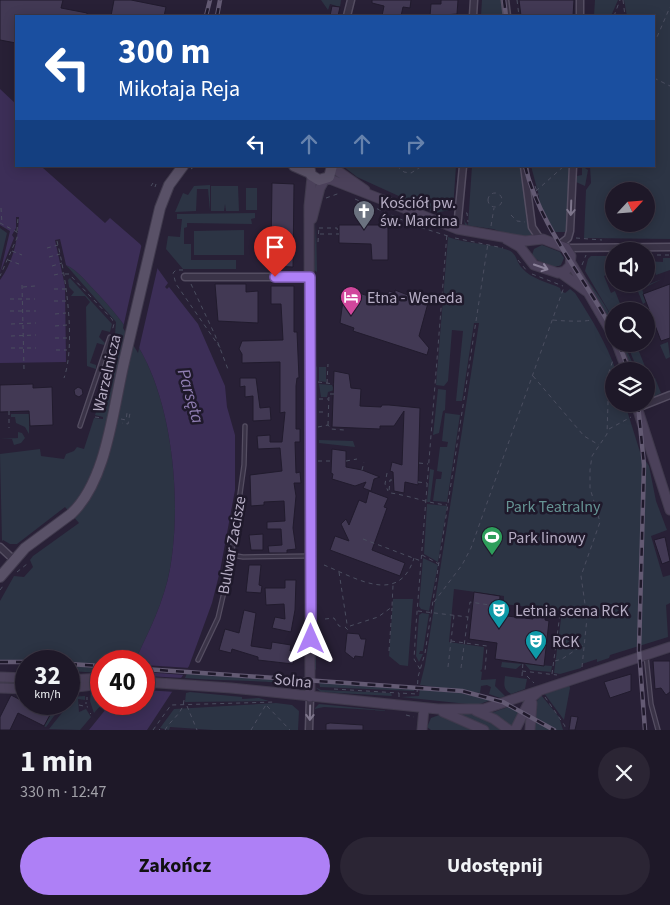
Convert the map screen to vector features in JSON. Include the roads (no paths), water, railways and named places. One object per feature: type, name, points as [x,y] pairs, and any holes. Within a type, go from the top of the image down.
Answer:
[{"type":"main road","name":"Warzelnicza","points":[[0,576],[32,542],[71,514],[86,497],[99,469],[158,214],[169,185],[182,167]]},
{"type":"main road","points":[[297,167],[310,172],[318,180],[326,179],[332,167]]},
{"type":"street","points":[[347,15],[351,0]]},
{"type":"street","points":[[472,15],[474,0]]},
{"type":"street","points":[[505,0],[507,15]]},
{"type":"street","points":[[580,0],[580,15]]},
{"type":"street","points":[[332,167],[371,194]]},
{"type":"street","points":[[457,229],[463,167]]},
{"type":"street","points":[[524,167],[532,228],[536,240]]},
{"type":"street","points":[[562,247],[570,231],[573,167]]},
{"type":"street","points":[[310,172],[309,206],[316,223]]},
{"type":"street","points":[[309,730],[310,277],[320,188],[326,179],[371,194],[457,229],[506,239],[536,240],[562,247],[582,248],[670,247]]},
{"type":"street","points":[[506,239],[518,245],[521,256],[532,264],[561,273],[586,291]]},
{"type":"street","points":[[521,256],[527,245],[536,240]]},
{"type":"street","points":[[562,247],[605,322]]},
{"type":"street","points":[[561,273],[568,269],[571,261],[582,248]]},
{"type":"street","points":[[187,277],[310,277]]},
{"type":"street","points":[[655,400],[670,395]]},
{"type":"street","points":[[639,412],[670,510]]},
{"type":"street","points":[[0,546],[14,559]]},
{"type":"street","name":"Solna","points":[[155,683],[310,697],[398,708],[438,710],[484,709],[670,647]]},
{"type":"street","points":[[0,677],[15,678]]},
{"type":"street","points":[[0,688],[15,689]]},
{"type":"street","points":[[515,730],[531,698],[540,690]]},
{"type":"street","points":[[530,730],[532,705],[540,690]]},
{"type":"street","points":[[422,730],[424,708]]},
{"type":"street","name":"Solna","points":[[471,709],[494,719],[509,730]]},
{"type":"street","name":"Solna","points":[[438,710],[484,730]]},
{"type":"lane","points":[[80,426],[110,337]]},
{"type":"lane","name":"Bulwar Zacisze","points":[[198,660],[218,618],[232,555],[244,465],[245,426]]},
{"type":"lane","points":[[232,555],[310,556]]},
{"type":"lane","points":[[646,655],[651,704],[658,730]]},
{"type":"water","name":"Parsęta","points":[[0,89],[15,103],[15,167],[44,167],[105,223],[110,218],[140,244],[168,283],[165,287],[167,289],[169,287],[198,324],[225,386],[227,407],[235,435],[235,490],[220,571],[212,603],[189,666],[147,730],[89,730],[101,715],[155,715],[155,650],[140,650],[156,616],[164,593],[173,545],[175,492],[173,464],[164,411],[147,363],[138,345],[120,319],[80,274],[66,265],[60,239],[55,240],[65,286],[66,362],[0,363],[0,280],[5,273],[14,250],[19,217],[16,217],[16,228],[12,235],[14,238],[0,273],[10,231],[0,225]]},
{"type":"railway","points":[[206,15],[210,0]]},
{"type":"railway","points":[[217,15],[220,0]]},
{"type":"railway","points":[[504,0],[506,15]]},
{"type":"railway","points":[[525,167],[541,211],[605,317]]},
{"type":"railway","points":[[622,352],[626,362]]},
{"type":"railway","points":[[639,412],[644,465],[639,650],[645,730]]},
{"type":"railway","points":[[0,662],[15,662]]},
{"type":"railway","points":[[80,665],[90,665]]},
{"type":"railway","points":[[155,670],[462,691],[503,702],[554,730]]},
{"type":"place","name":"Kościół pw. św. Marcina","points":[[364,230]]},
{"type":"place","name":"Etna - Weneda","points":[[351,316]]},
{"type":"place","name":"Park linowy","points":[[492,556]]},
{"type":"place","name":"Letnia scena RCK","points":[[499,629]]},
{"type":"place","name":"RCK","points":[[536,660]]},
{"type":"park label","name":"Park Teatralny","points":[[553,506]]}]
